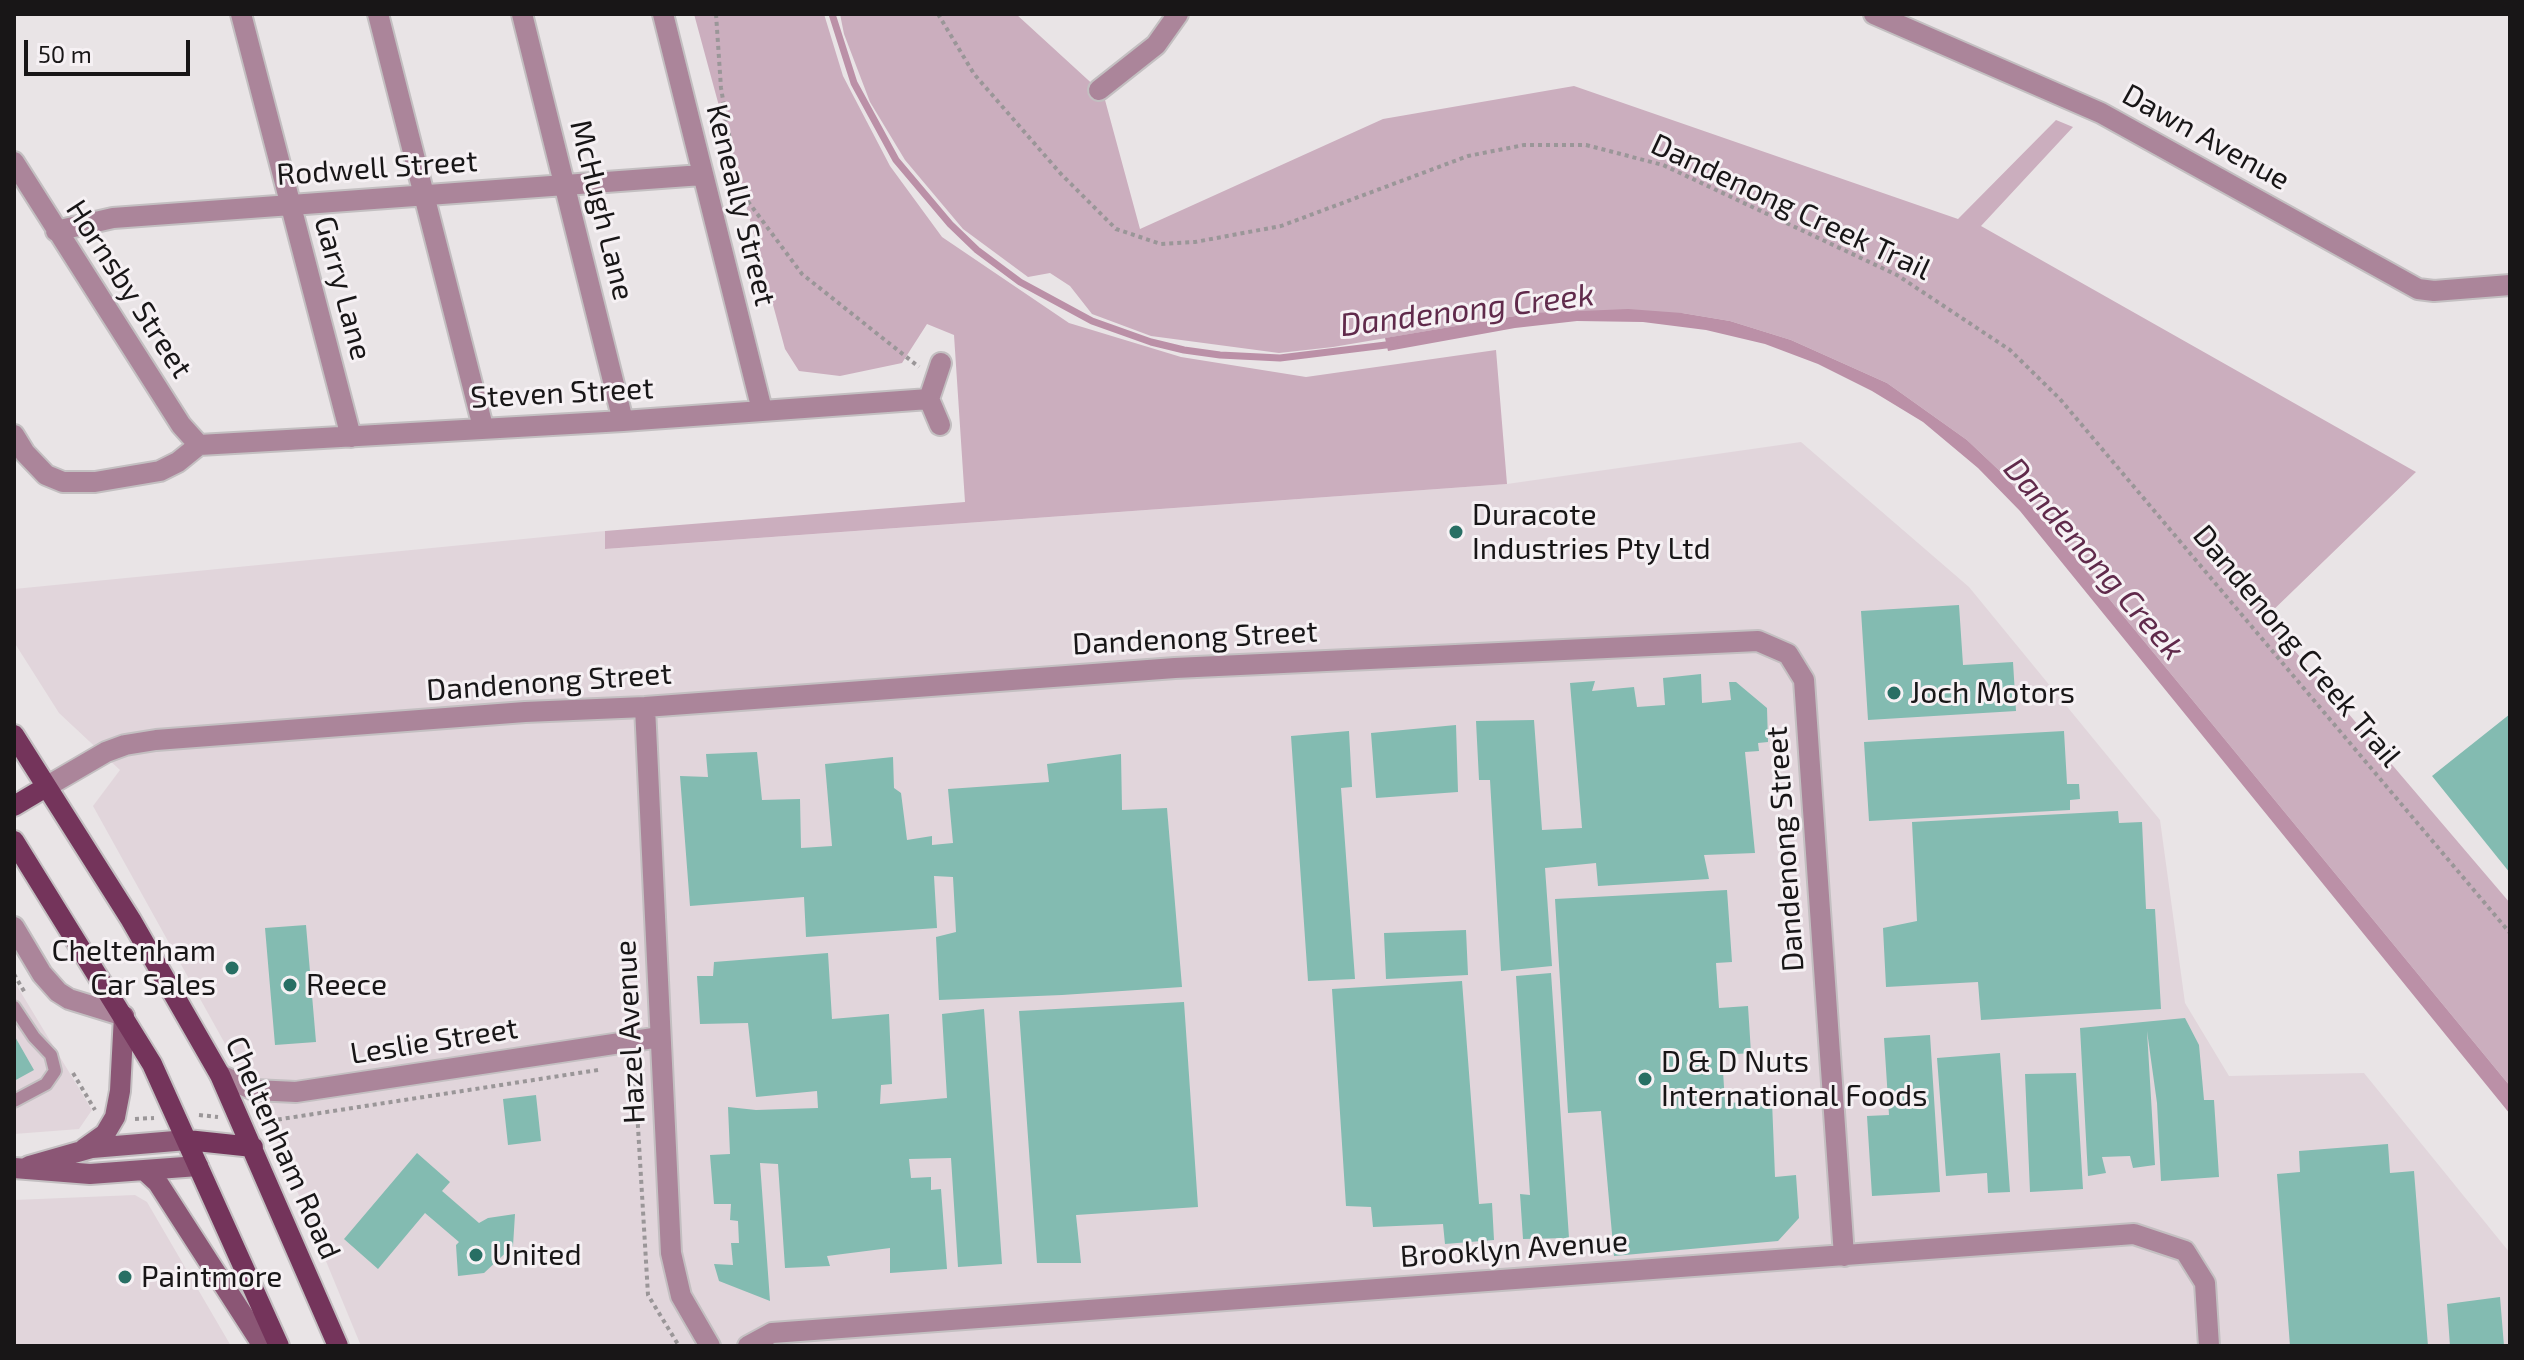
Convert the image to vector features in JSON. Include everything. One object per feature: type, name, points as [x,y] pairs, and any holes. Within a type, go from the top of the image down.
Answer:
[{"type":"main road","name":"Cheltenham Road","points":[[14,735],[131,920],[220,1075],[338,1346]]},
{"type":"main road","name":"Dandenong Street","points":[[14,806],[46,787]]},
{"type":"main road","points":[[14,841],[152,1064],[279,1346]]},
{"type":"main road","points":[[81,1150],[100,1139],[115,1119],[120,1091],[124,1016]]},
{"type":"main road","points":[[20,1168],[81,1150],[187,1140],[253,1147]]},
{"type":"main road","points":[[20,1168],[90,1174],[146,1172],[198,1166],[253,1147]]},
{"type":"main road","points":[[146,1172],[158,1183],[263,1346]]},
{"type":"street","name":"Garry Lane","points":[[241,14],[351,437]]},
{"type":"street","points":[[378,14],[483,427]]},
{"type":"street","name":"McHugh Lane","points":[[522,14],[623,421]]},
{"type":"street","name":"Keneally Street","points":[[663,14],[762,410]]},
{"type":"street","points":[[1099,90],[1156,45],[1178,14]]},
{"type":"street","name":"Dawn Avenue","points":[[1874,14],[1906,20],[2101,113],[2418,289],[2434,291],[2510,285]]},
{"type":"street","name":"Hornsby Street","points":[[14,162],[181,425],[199,445]]},
{"type":"street","name":"Rodwell Street","points":[[56,231],[113,218],[702,175]]},
{"type":"street","points":[[936,381],[940,425]]},
{"type":"street","name":"Steven Street","points":[[199,445],[762,410],[936,381]]},
{"type":"street","points":[[14,435],[20,456],[46,475],[63,482],[95,482],[160,471],[178,462],[199,445]]},
{"type":"street","name":"Dandenong Street","points":[[46,787],[106,752],[156,740],[1190,667],[1758,641],[1788,654],[1804,680],[1844,1256]]},
{"type":"street","name":"Hazel Avenue","points":[[645,707],[671,1253],[681,1296],[710,1346]]},
{"type":"street","points":[[14,927],[42,974],[58,992],[69,999],[124,1016]]},
{"type":"street","name":"Leslie Street","points":[[220,1075],[254,1090],[296,1092],[660,1037]]},
{"type":"street","name":"Brooklyn Avenue","points":[[748,1346],[772,1333],[2134,1234],[2185,1251],[2205,1283],[2209,1346]]},
{"type":"lane","points":[[14,1007],[34,1037],[51,1055],[55,1071],[46,1084],[14,1101]]},
{"type":"path","points":[[716,14],[721,88],[738,188],[802,274],[936,381]]},
{"type":"path","name":"Dandenong Creek Trail","points":[[938,14],[974,74],[1061,174],[1116,229],[1161,244],[1195,242],[1281,226],[1468,156],[1524,145],[1586,145],[1663,165],[1897,275],[2010,350],[2060,399],[2510,933]]},
{"type":"path","points":[[631,1041],[648,1295],[679,1346]]},
{"type":"shaded area","points":[[694,14],[824,14],[843,76],[890,166],[942,237],[1069,323],[1181,357],[1306,377],[1496,350],[1507,484],[605,549],[605,531],[965,502],[954,335],[927,324],[902,363],[840,376],[799,371],[785,349]]},
{"type":"shaded area","points":[[840,14],[1016,14],[1099,90],[1105,100],[1140,229],[1383,119],[1574,86],[1958,219],[2056,120],[2073,127],[1981,226],[2416,472],[2266,617],[2510,903],[2510,1086],[2060,539],[2003,474],[1967,440],[1887,383],[1791,340],[1730,321],[1682,313],[1533,313],[1333,347],[1279,353],[1151,336],[1092,314],[1070,286],[1050,273],[1028,277],[963,229],[905,160],[870,102],[844,34]]},
{"type":"shaded area","points":[[1628,309],[1730,321],[1791,340],[1887,383],[1967,440],[2003,474],[2060,539],[2510,1086],[2510,1114],[2020,511],[1978,468],[1923,422],[1872,391],[1818,364],[1765,344],[1706,330],[1643,322],[1577,321],[1515,328],[1388,351],[1385,338],[1533,313]]},
{"type":"shaded area","points":[[1801,442],[1969,587],[2160,820],[2185,1003],[2229,1076],[2364,1073],[2510,1253],[2510,1346],[361,1346],[269,1123],[93,806],[120,770],[59,713],[14,642],[14,589],[605,531],[606,549],[1507,484]]},
{"type":"shaded area","points":[[14,981],[92,1110],[79,1129],[14,1134]]},
{"type":"shaded area","points":[[135,1195],[147,1202],[231,1346],[14,1346],[14,1200]]},
{"type":"building","points":[[1959,605],[1963,665],[2013,662],[2016,711],[1868,720],[1861,611]]},
{"type":"building","points":[[1701,674],[1702,703],[1731,700],[1729,682],[1736,682],[1767,708],[1768,742],[1758,743],[1759,751],[1745,752],[1755,853],[1704,855],[1709,879],[1598,886],[1596,863],[1545,868],[1552,966],[1501,971],[1490,780],[1479,780],[1476,721],[1534,720],[1542,830],[1582,828],[1570,683],[1595,681],[1592,691],[1634,687],[1637,707],[1665,705],[1663,678]]},
{"type":"building","points":[[2510,714],[2510,873],[2432,776]]},
{"type":"building","points":[[1456,725],[1458,792],[1376,798],[1371,733]]},
{"type":"building","points":[[1349,731],[1352,787],[1341,788],[1355,979],[1308,981],[1291,736]]},
{"type":"building","points":[[2064,731],[2067,784],[2079,784],[2080,799],[2070,800],[2070,810],[1869,821],[1864,742]]},
{"type":"building","points":[[757,752],[762,800],[800,799],[801,848],[832,846],[825,764],[893,757],[894,788],[901,793],[907,840],[932,836],[932,845],[953,843],[948,789],[1049,782],[1047,764],[1121,754],[1122,810],[1167,808],[1182,987],[939,1000],[936,937],[956,932],[953,877],[934,876],[937,928],[806,937],[804,897],[690,906],[680,776],[708,777],[706,754]]},
{"type":"building","points":[[2118,811],[2119,823],[2142,822],[2146,909],[2155,909],[2161,1009],[1981,1020],[1978,982],[1886,987],[1883,928],[1917,921],[1912,822]]},
{"type":"building","points":[[1727,890],[1732,962],[1716,963],[1719,1008],[1748,1006],[1751,1053],[1722,1055],[1725,1103],[1772,1101],[1775,1177],[1796,1175],[1799,1218],[1778,1241],[1614,1256],[1601,1111],[1568,1113],[1555,899]]},
{"type":"building","name":"Reece","points":[[306,925],[316,1042],[275,1045],[265,928]]},
{"type":"building","points":[[1466,930],[1468,975],[1386,979],[1384,933]]},
{"type":"building","points":[[828,953],[832,1019],[889,1014],[892,1084],[881,1085],[880,1104],[947,1098],[942,1014],[984,1009],[1002,1264],[958,1267],[951,1158],[909,1159],[911,1178],[931,1177],[931,1190],[941,1189],[947,1269],[890,1273],[890,1248],[827,1256],[830,1266],[785,1268],[778,1164],[760,1163],[770,1301],[719,1281],[714,1264],[733,1265],[731,1243],[739,1243],[738,1221],[730,1220],[731,1204],[714,1204],[710,1155],[730,1154],[728,1107],[756,1110],[818,1108],[817,1091],[756,1097],[748,1023],[700,1024],[697,976],[713,976],[714,962]]},
{"type":"building","points":[[1551,973],[1569,1238],[1523,1239],[1520,1194],[1530,1195],[1516,976]]},
{"type":"building","points":[[1462,981],[1479,1204],[1492,1203],[1494,1240],[1445,1244],[1443,1224],[1373,1227],[1371,1207],[1346,1206],[1332,989]]},
{"type":"building","points":[[1184,1002],[1198,1207],[1076,1215],[1081,1263],[1037,1263],[1019,1011]]},
{"type":"building","points":[[2185,1018],[2199,1045],[2204,1100],[2214,1100],[2219,1177],[2161,1181],[2157,1103],[2147,1031],[2155,1165],[2133,1168],[2130,1156],[2102,1157],[2106,1173],[2088,1176],[2080,1028]]},
{"type":"building","points":[[14,1035],[34,1070],[14,1081]]},
{"type":"building","points":[[1930,1035],[1940,1192],[1872,1196],[1867,1116],[1889,1115],[1884,1038]]},
{"type":"building","points":[[2000,1053],[2010,1192],[1988,1193],[1987,1173],[1946,1176],[1937,1058]]},
{"type":"building","points":[[2076,1073],[2083,1189],[2030,1192],[2025,1074]]},
{"type":"building","points":[[536,1095],[541,1141],[508,1145],[503,1099]]},
{"type":"building","points":[[2388,1144],[2390,1173],[2414,1171],[2428,1346],[2290,1346],[2277,1174],[2300,1172],[2299,1151]]},
{"type":"building","points":[[417,1153],[450,1182],[442,1191],[479,1223],[488,1218],[515,1214],[513,1246],[484,1273],[458,1276],[456,1245],[459,1242],[425,1213],[378,1269],[344,1239]]},
{"type":"building","points":[[2500,1297],[2504,1346],[2450,1346],[2447,1304]]},
{"type":"waterway","name":"Dandenong Creek","points":[[832,14],[854,83],[896,160],[950,224],[977,250],[1020,282],[1092,321],[1184,350],[1280,358],[1394,344]]},
{"type":"place","name":"Duracote Industries Pty Ltd","points":[[1456,532]]},
{"type":"place","name":"Joch Motors","points":[[1894,693]]},
{"type":"place","name":"Cheltenham Car Sales","points":[[232,968]]},
{"type":"place","name":"Reece","points":[[290,985]]},
{"type":"place","name":"D & D Nuts International Foods","points":[[1645,1079]]},
{"type":"place","name":"United","points":[[476,1255]]},
{"type":"place","name":"Paintmore","points":[[125,1277]]}]
